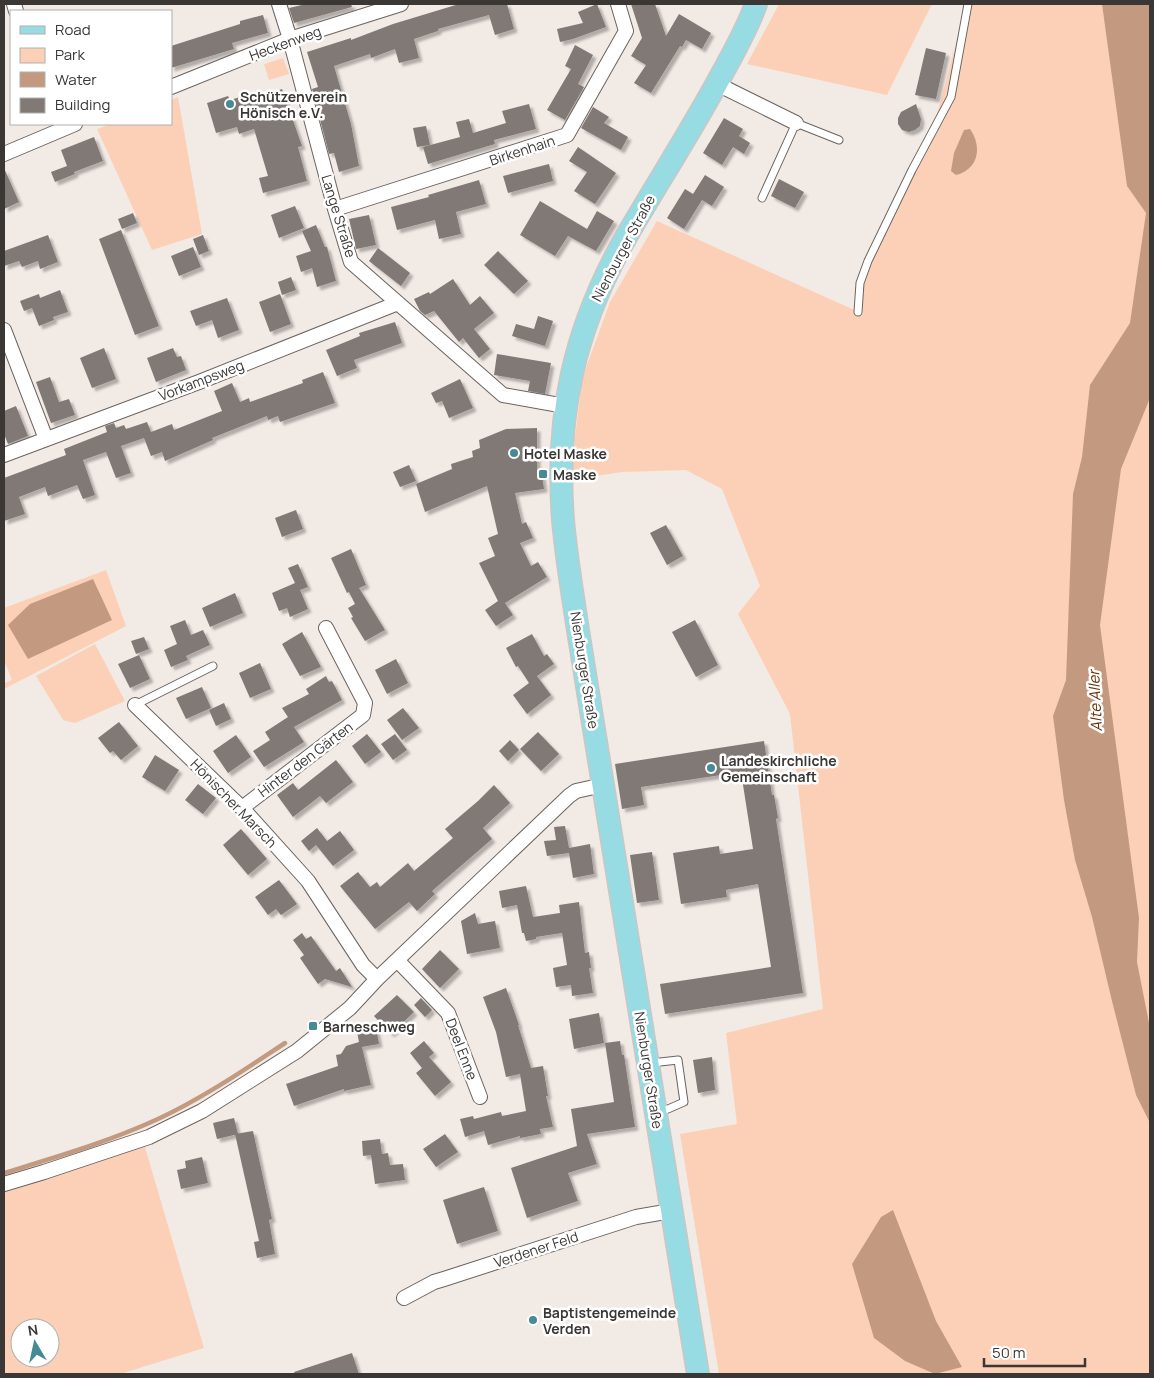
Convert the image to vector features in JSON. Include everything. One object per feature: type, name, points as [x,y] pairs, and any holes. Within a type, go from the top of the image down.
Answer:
[{"type":"main road","name":"Nienburger Straße","points":[[698,1374],[566,543],[563,518],[562,447],[565,406],[585,324],[626,238],[717,84],[756,4]]},
{"type":"street","name":"Lange Straße","points":[[278,4],[290,39],[335,210],[351,262],[503,395],[565,406]]},
{"type":"street","name":"Heckenweg","points":[[172,87],[290,39],[401,4]]},
{"type":"street","name":"Birkenhain","points":[[335,210],[567,135],[626,31],[618,4]]},
{"type":"street","points":[[717,84],[796,122]]},
{"type":"street","points":[[4,154],[39,130],[69,125]]},
{"type":"street","name":"Vorkampsweg","points":[[4,455],[199,382],[398,303]]},
{"type":"street","points":[[4,330],[46,439]]},
{"type":"street","name":"Hinter den Gärten","points":[[242,808],[363,715],[364,703],[326,628]]},
{"type":"street","name":"Hönischer Marsch","points":[[135,705],[242,808],[308,881],[363,965],[377,980]]},
{"type":"street","points":[[4,1184],[149,1137],[202,1111],[297,1051],[350,1008],[397,960],[569,796],[576,791],[603,785]]},
{"type":"street","name":"Deel Enne","points":[[397,960],[448,1013],[480,1097]]},
{"type":"street","name":"Verdener Feld","points":[[404,1298],[434,1282],[636,1217],[672,1211]]},
{"type":"lane","points":[[858,312],[860,282],[868,261],[912,170],[951,97],[968,4]]},
{"type":"lane","points":[[762,198],[796,122],[839,140]]},
{"type":"lane","name":"Hönischer Marsch","points":[[135,705],[213,666]]},
{"type":"lane","points":[[648,1064],[678,1060],[684,1102],[656,1112]]},
{"type":"green space","points":[[779,4],[932,4],[887,95],[747,64]]},
{"type":"green space","points":[[961,4],[1150,4],[1150,1374],[719,1374],[680,1134],[737,1124],[726,1033],[823,1009],[790,714],[738,614],[760,586],[722,489],[686,470],[622,472],[570,480],[582,379],[610,302],[657,221],[863,314],[860,283],[874,248],[937,115],[966,5]]},
{"type":"green space","points":[[283,58],[289,74],[269,80],[264,64]]},
{"type":"green space","points":[[178,97],[202,234],[152,250],[97,129],[108,125],[172,125],[172,100]]},
{"type":"green space","points":[[106,570],[126,626],[4,689],[4,683],[12,680],[4,663],[4,608]]},
{"type":"green space","points":[[95,644],[125,701],[75,723],[63,720],[36,676]]},
{"type":"green space","points":[[142,1137],[204,1348],[120,1374],[4,1374],[4,1185]]},
{"type":"water","name":"Alte Aller","points":[[1102,4],[1150,5],[1150,398],[1121,469],[1100,625],[1139,918],[1137,962],[1150,1028],[1150,1123],[1136,1095],[1092,917],[1075,860],[1064,800],[1053,716],[1066,680],[1073,494],[1082,457],[1090,385],[1130,323],[1146,213],[1127,186]]},
{"type":"water","points":[[970,129],[976,143],[976,157],[974,163],[969,168],[956,175],[951,171],[954,153],[964,130]]},
{"type":"water","points":[[93,579],[112,620],[28,659],[8,625],[30,604]]},
{"type":"water","points":[[893,1210],[936,1321],[962,1367],[935,1374],[905,1361],[874,1338],[852,1264],[881,1217]]},
{"type":"building","points":[[306,4],[351,4],[352,7],[294,23],[289,8]]},
{"type":"building","points":[[459,4],[507,4],[514,29],[495,35],[489,15],[438,29],[438,31],[414,39],[419,58],[399,63],[395,49],[371,58],[370,54],[334,66],[351,124],[359,166],[339,172],[334,153],[329,154],[312,89],[318,87],[307,52],[351,38],[351,40],[393,24]]},
{"type":"building","points":[[597,4],[606,27],[560,42],[557,29],[583,23],[578,12]]},
{"type":"building","points":[[631,4],[655,4],[666,36],[679,14],[711,33],[702,49],[686,40],[682,47],[680,46],[651,93],[634,83],[646,65],[631,56],[642,38]]},
{"type":"building","points":[[263,15],[268,33],[232,43],[234,49],[172,68],[172,46],[240,24],[240,21]]},
{"type":"building","points":[[575,45],[593,55],[578,84],[584,87],[565,120],[547,110],[571,69],[565,66]]},
{"type":"building","points":[[926,48],[946,53],[936,99],[915,95]]},
{"type":"building","points":[[282,89],[302,146],[298,147],[307,181],[263,193],[259,178],[268,176],[254,129],[239,134],[237,127],[216,133],[207,103],[228,96],[230,100],[247,95],[248,100]]},
{"type":"building","points":[[529,104],[536,129],[494,140],[495,144],[428,164],[423,147],[460,137],[456,122],[469,119],[473,133],[506,123],[502,111]]},
{"type":"building","points":[[916,104],[921,119],[920,126],[909,132],[902,130],[898,124],[901,112]]},
{"type":"building","points":[[593,107],[609,117],[604,123],[628,137],[621,150],[581,128]]},
{"type":"building","points":[[724,118],[743,129],[739,136],[750,143],[744,154],[733,147],[722,165],[703,153]]},
{"type":"building","points":[[426,126],[430,145],[417,147],[413,128]]},
{"type":"building","points":[[94,137],[103,161],[74,172],[75,174],[55,182],[51,172],[67,166],[61,150]]},
{"type":"building","points":[[578,147],[616,173],[595,204],[574,191],[587,172],[569,161]]},
{"type":"building","points":[[549,164],[553,181],[508,193],[503,176]]},
{"type":"building","points":[[4,168],[19,202],[4,209]]},
{"type":"building","points":[[705,175],[724,187],[712,206],[702,200],[684,229],[667,218],[685,189],[693,194]]},
{"type":"building","points":[[779,179],[804,192],[795,208],[771,196]]},
{"type":"building","points":[[479,180],[486,204],[456,212],[461,234],[439,239],[435,220],[397,230],[391,207],[429,197],[428,195]]},
{"type":"building","points":[[540,201],[587,229],[597,211],[614,221],[596,251],[568,236],[555,256],[520,235]]},
{"type":"building","points":[[295,206],[304,228],[279,238],[271,215]]},
{"type":"building","points":[[133,213],[137,223],[122,229],[118,219]]},
{"type":"building","points":[[369,215],[376,245],[356,249],[349,219]]},
{"type":"building","points":[[316,225],[325,247],[327,247],[336,281],[317,287],[312,268],[301,272],[296,256],[311,251],[302,231]]},
{"type":"building","points":[[121,230],[159,326],[135,335],[99,239]]},
{"type":"building","points":[[48,235],[58,262],[40,269],[38,261],[22,267],[19,261],[4,266],[4,251]]},
{"type":"building","points":[[203,235],[209,251],[199,255],[193,239]]},
{"type":"building","points":[[193,247],[201,267],[179,276],[171,256]]},
{"type":"building","points":[[378,248],[410,273],[401,286],[369,261]]},
{"type":"building","points":[[498,251],[528,281],[514,294],[484,265]]},
{"type":"building","points":[[291,277],[296,290],[282,295],[278,282]]},
{"type":"building","points":[[453,279],[470,305],[480,296],[494,313],[474,329],[490,349],[479,358],[463,338],[459,342],[434,311],[425,315],[420,311],[414,299],[429,292],[430,294]]},
{"type":"building","points":[[60,290],[68,312],[53,317],[54,320],[39,326],[32,308],[24,311],[20,301],[39,294],[40,298]]},
{"type":"building","points":[[280,294],[291,324],[270,332],[259,302]]},
{"type":"building","points":[[227,298],[239,330],[218,338],[212,320],[196,326],[190,311]]},
{"type":"building","points":[[538,316],[553,321],[545,346],[512,336],[516,324],[534,329]]},
{"type":"building","points":[[395,322],[402,343],[354,360],[357,368],[337,376],[326,350],[360,336],[359,333]]},
{"type":"building","points":[[104,348],[116,379],[92,388],[80,358]]},
{"type":"building","points":[[173,348],[177,357],[181,356],[186,370],[156,382],[147,358]]},
{"type":"building","points":[[497,354],[551,363],[545,394],[528,391],[530,381],[494,375]]},
{"type":"building","points":[[323,372],[335,403],[280,422],[278,416],[268,420],[267,416],[212,438],[213,440],[165,461],[162,452],[151,456],[144,438],[121,446],[131,473],[116,478],[106,452],[83,460],[95,495],[83,499],[77,485],[48,496],[45,487],[19,497],[25,514],[4,521],[4,478],[66,455],[64,449],[107,432],[105,426],[114,423],[116,428],[124,425],[126,429],[147,422],[151,432],[172,424],[174,430],[222,411],[214,391],[232,383],[240,402],[249,398],[250,402],[303,383],[302,380]]},
{"type":"building","points":[[50,377],[59,402],[69,399],[75,415],[51,423],[36,382]]},
{"type":"building","points":[[460,379],[473,408],[449,418],[442,401],[436,403],[431,393]]},
{"type":"building","points":[[16,406],[28,436],[8,444],[4,434],[4,411]]},
{"type":"building","points":[[537,428],[537,476],[542,475],[544,489],[515,493],[522,524],[526,522],[533,538],[520,543],[531,566],[538,562],[547,577],[505,603],[513,615],[496,626],[485,610],[498,601],[479,563],[495,556],[488,538],[498,534],[487,486],[425,512],[416,484],[452,469],[451,464],[473,457],[472,451],[480,448],[479,440],[506,429]]},
{"type":"building","points":[[409,465],[416,481],[400,487],[393,472]]},
{"type":"building","points":[[296,510],[303,529],[282,537],[275,518]]},
{"type":"building","points":[[666,525],[683,556],[667,565],[650,533]]},
{"type":"building","points":[[351,549],[366,585],[359,588],[385,630],[365,641],[351,618],[353,617],[348,608],[355,604],[349,592],[347,593],[331,558]]},
{"type":"building","points":[[298,564],[308,587],[300,590],[308,609],[290,617],[287,608],[279,611],[272,593],[295,583],[288,568]]},
{"type":"building","points":[[235,593],[243,613],[210,627],[202,608]]},
{"type":"building","points":[[185,620],[191,635],[203,630],[210,645],[186,656],[188,660],[171,667],[164,650],[177,644],[170,626]]},
{"type":"building","points":[[695,620],[718,665],[696,677],[672,632]]},
{"type":"building","points":[[302,632],[321,667],[300,676],[282,644]]},
{"type":"building","points":[[532,634],[544,656],[547,654],[554,664],[537,676],[551,695],[527,714],[513,695],[529,683],[518,666],[516,667],[506,648]]},
{"type":"building","points":[[144,637],[149,649],[136,654],[131,641]]},
{"type":"building","points":[[139,655],[150,679],[130,688],[118,664]]},
{"type":"building","points":[[396,659],[408,683],[387,694],[375,670]]},
{"type":"building","points":[[260,663],[271,689],[250,698],[239,673]]},
{"type":"building","points":[[326,676],[329,682],[332,681],[342,700],[294,727],[304,742],[264,767],[253,751],[270,740],[265,732],[288,717],[282,708],[309,694],[306,689]]},
{"type":"building","points":[[202,687],[211,708],[186,719],[176,698]]},
{"type":"building","points":[[224,703],[231,719],[216,726],[209,710]]},
{"type":"building","points":[[403,708],[419,728],[402,740],[387,720]]},
{"type":"building","points":[[119,722],[138,746],[121,760],[113,751],[110,753],[98,738]]},
{"type":"building","points":[[538,732],[559,754],[541,771],[520,749]]},
{"type":"building","points":[[367,734],[381,752],[365,764],[352,746]]},
{"type":"building","points":[[395,734],[407,750],[393,760],[381,744]]},
{"type":"building","points":[[236,735],[251,757],[228,773],[213,751]]},
{"type":"building","points":[[510,740],[519,750],[508,761],[499,751]]},
{"type":"building","points":[[764,741],[772,795],[774,795],[778,818],[776,819],[803,993],[665,1014],[660,984],[771,967],[758,884],[726,890],[727,897],[681,904],[673,853],[719,846],[720,854],[753,849],[741,772],[641,787],[644,805],[622,809],[615,764]]},
{"type":"building","points":[[155,755],[179,770],[165,791],[142,777]]},
{"type":"building","points":[[336,760],[353,782],[326,803],[320,796],[293,817],[277,795],[293,783],[298,790]]},
{"type":"building","points":[[198,784],[216,798],[203,814],[185,800]]},
{"type":"building","points":[[494,785],[510,803],[483,828],[492,839],[432,891],[435,894],[417,911],[409,902],[375,929],[340,886],[358,872],[370,887],[377,882],[380,887],[408,863],[414,871],[453,838],[445,829]]},
{"type":"building","points":[[565,826],[569,848],[590,844],[594,874],[573,878],[569,853],[547,856],[544,841],[556,840],[554,827]]},
{"type":"building","points":[[317,828],[327,841],[340,831],[354,850],[333,866],[316,845],[309,851],[301,841]]},
{"type":"building","points":[[241,829],[267,859],[248,875],[223,845]]},
{"type":"building","points":[[652,852],[659,900],[637,903],[630,855]]},
{"type":"building","points":[[279,880],[297,904],[281,915],[276,909],[268,915],[255,897]]},
{"type":"building","points":[[526,886],[533,917],[560,913],[559,905],[579,902],[585,953],[589,952],[591,968],[589,968],[593,993],[572,996],[571,985],[556,987],[553,968],[567,965],[562,933],[536,937],[536,939],[526,941],[524,933],[522,933],[517,905],[502,908],[499,891]]},
{"type":"building","points":[[475,913],[478,924],[495,921],[500,948],[467,954],[461,921]]},
{"type":"building","points":[[302,933],[306,939],[311,936],[336,971],[340,968],[352,987],[325,979],[318,984],[300,958],[304,955],[293,940]]},
{"type":"building","points":[[440,950],[459,969],[440,988],[422,969]]},
{"type":"building","points":[[506,988],[531,1068],[543,1066],[548,1096],[546,1096],[553,1127],[540,1129],[541,1134],[520,1138],[520,1136],[488,1145],[484,1131],[465,1137],[460,1119],[473,1116],[474,1119],[501,1112],[502,1116],[526,1111],[520,1074],[506,1077],[496,1032],[483,997]]},
{"type":"building","points":[[397,995],[414,1012],[391,1034],[374,1016]]},
{"type":"building","points":[[421,998],[432,1010],[425,1017],[414,1005]]},
{"type":"building","points":[[599,1013],[604,1043],[574,1049],[569,1019]]},
{"type":"building","points":[[375,1023],[379,1044],[362,1047],[371,1085],[344,1091],[344,1089],[294,1106],[286,1084],[338,1066],[336,1055],[341,1054],[346,1046],[359,1042],[356,1027]]},
{"type":"building","points":[[424,1041],[434,1053],[429,1057],[451,1082],[435,1096],[416,1073],[422,1068],[410,1053]]},
{"type":"building","points":[[620,1041],[622,1055],[624,1055],[635,1127],[587,1134],[597,1164],[568,1173],[578,1201],[527,1218],[511,1168],[577,1146],[571,1109],[614,1102],[605,1043]]},
{"type":"building","points":[[712,1057],[715,1090],[698,1093],[693,1060]]},
{"type":"building","points":[[234,1118],[238,1134],[217,1139],[213,1123]]},
{"type":"building","points":[[253,1131],[272,1219],[269,1220],[275,1254],[257,1258],[254,1242],[259,1241],[235,1134]]},
{"type":"building","points":[[445,1134],[458,1152],[436,1167],[423,1149]]},
{"type":"building","points":[[380,1139],[382,1154],[388,1153],[390,1165],[403,1164],[405,1180],[375,1184],[371,1155],[363,1156],[362,1141]]},
{"type":"building","points":[[202,1157],[208,1183],[181,1189],[177,1170],[186,1168],[185,1161]]},
{"type":"building","points":[[484,1187],[498,1231],[457,1244],[443,1200]]},
{"type":"building","points":[[352,1353],[359,1374],[295,1374],[294,1372]]},
{"type":"waterway","points":[[4,1173],[101,1142],[158,1119],[207,1093],[285,1043]]},
{"type":"place","name":"Schützenverein Hönisch e.V.","points":[[230,104]]},
{"type":"place","name":"Hotel Maske","points":[[514,453]]},
{"type":"place","name":"Maske","points":[[543,474]]},
{"type":"place","name":"Landeskirchliche Gemeinschaft","points":[[711,768]]},
{"type":"place","name":"Barneschweg","points":[[313,1026]]},
{"type":"place","name":"Baptistengemeinde Verden","points":[[533,1320]]}]
